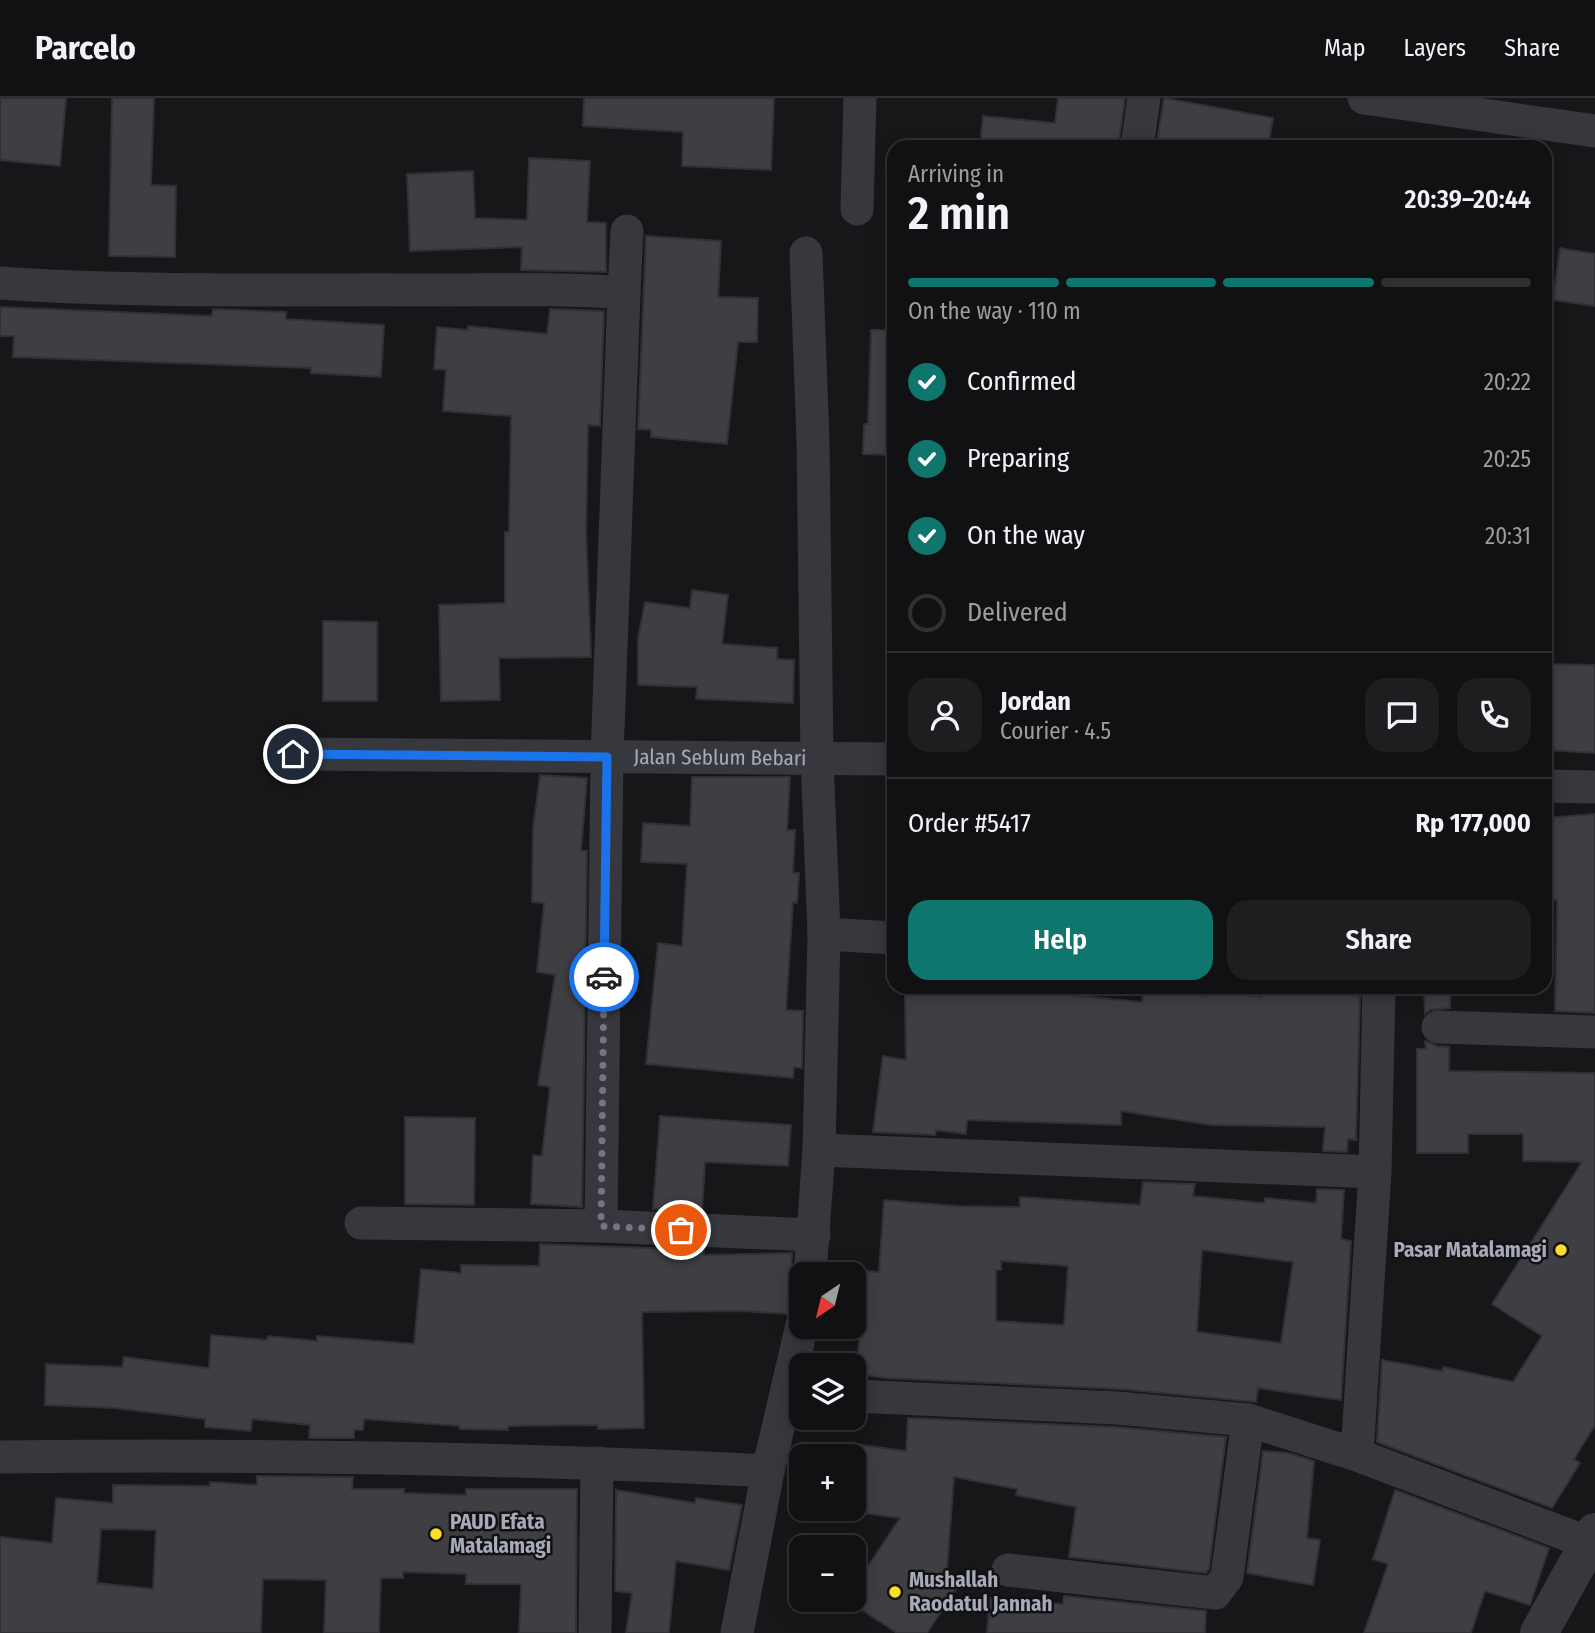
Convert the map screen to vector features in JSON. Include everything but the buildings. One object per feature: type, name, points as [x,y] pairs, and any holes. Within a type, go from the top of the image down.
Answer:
[{"type":"street","points":[[857,209],[860,98]]},
{"type":"street","points":[[1138,140],[1144,98]]},
{"type":"street","points":[[1364,98],[1556,111],[1595,131]]},
{"type":"street","points":[[601,1226],[607,757],[627,231]]},
{"type":"street","points":[[806,253],[813,440],[817,757],[824,934],[819,1150],[811,1262]]},
{"type":"street","points":[[0,283],[56,287],[558,287],[624,293]]},
{"type":"street","name":"Jalan Seblum Bebari","points":[[293,754],[887,759]]},
{"type":"street","points":[[1552,786],[1595,787]]},
{"type":"street","points":[[824,934],[887,938]]},
{"type":"street","points":[[1357,1455],[1375,1172],[1379,994]]},
{"type":"street","points":[[1438,1027],[1595,1032]]},
{"type":"street","points":[[819,1150],[1375,1172]]},
{"type":"street","points":[[361,1223],[601,1226],[814,1235]]},
{"type":"street","points":[[866,1397],[1117,1408],[1248,1420],[1592,1537],[1539,1633]]},
{"type":"street","points":[[737,1633],[768,1471],[789,1406]]},
{"type":"street","points":[[1008,1570],[1215,1593],[1227,1577],[1248,1420]]},
{"type":"street","points":[[0,1457],[266,1454],[597,1463],[768,1471]]},
{"type":"street","points":[[595,1633],[597,1463]]},
{"type":"way so far","points":[[604,977],[601,1226],[681,1230]]},
{"type":"place","name":"Pasar Matalamagi","points":[[1561,1250]]},
{"type":"place","name":"PAUD Efata Matalamagi","points":[[436,1534]]},
{"type":"place","name":"Mushallah Raodatul Jannah","points":[[895,1592]]},
{"type":"route","points":[[293,754],[607,757],[604,977]]}]
